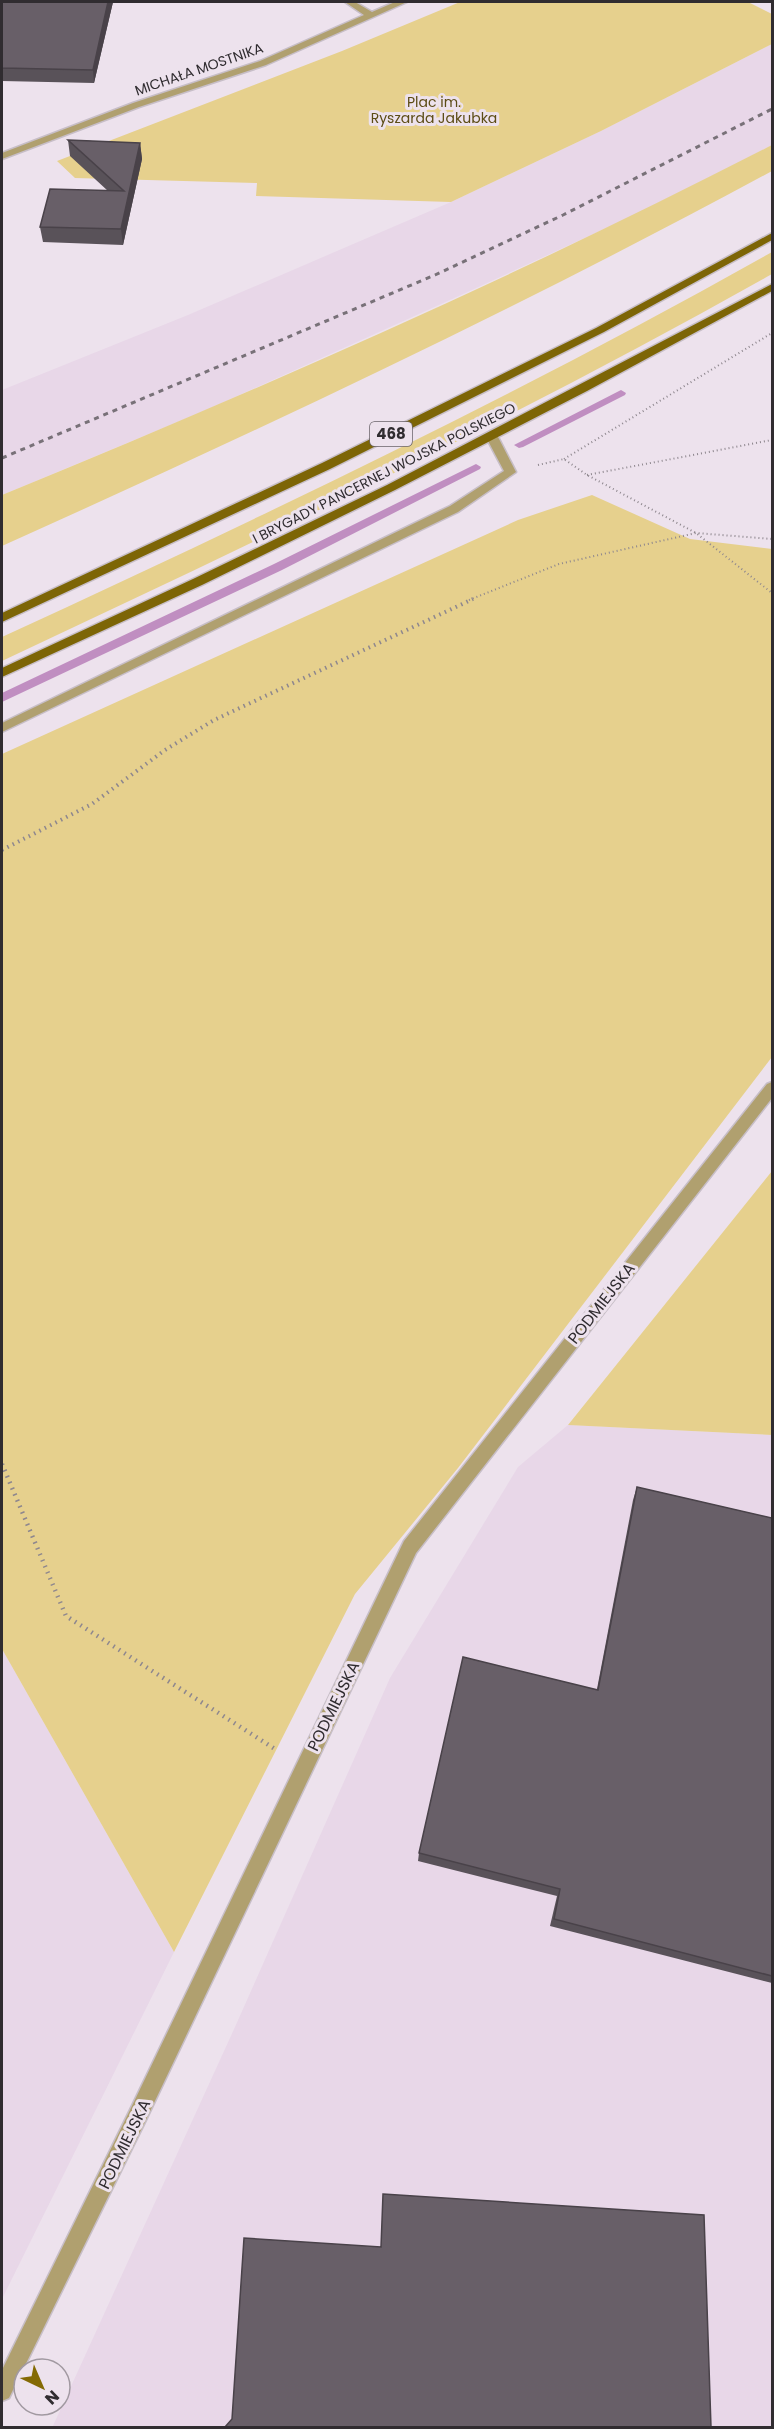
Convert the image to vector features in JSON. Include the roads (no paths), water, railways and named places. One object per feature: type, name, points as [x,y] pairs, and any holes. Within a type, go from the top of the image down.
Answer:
[{"type":"main road","name":"I BRYGADY PANCERNEJ WOJSKA POLSKIEGO","points":[[2,618],[336,461],[600,330],[772,236]]},
{"type":"main road","name":"I BRYGADY PANCERNEJ WOJSKA POLSKIEGO","points":[[2,673],[197,583],[492,437],[772,286]]},
{"type":"street","points":[[350,2],[370,15]]},
{"type":"street","name":"MICHAŁA MOSTNIKA","points":[[2,156],[136,105],[263,63],[402,2]]},
{"type":"street","points":[[2,728],[454,509],[510,472],[492,437]]},
{"type":"street","name":"PODMIEJSKA","points":[[2,2391],[137,2117],[410,1547],[772,1088]]},
{"type":"waterway","points":[[519,445],[621,393]]},
{"type":"waterway","points":[[2,698],[278,567],[476,467]]},
{"type":"railway","points":[[2,458],[435,275],[563,215],[772,109]]},
{"type":"park label","name":"Plac im. Ryszarda Jakubka","points":[[434,110]]}]
